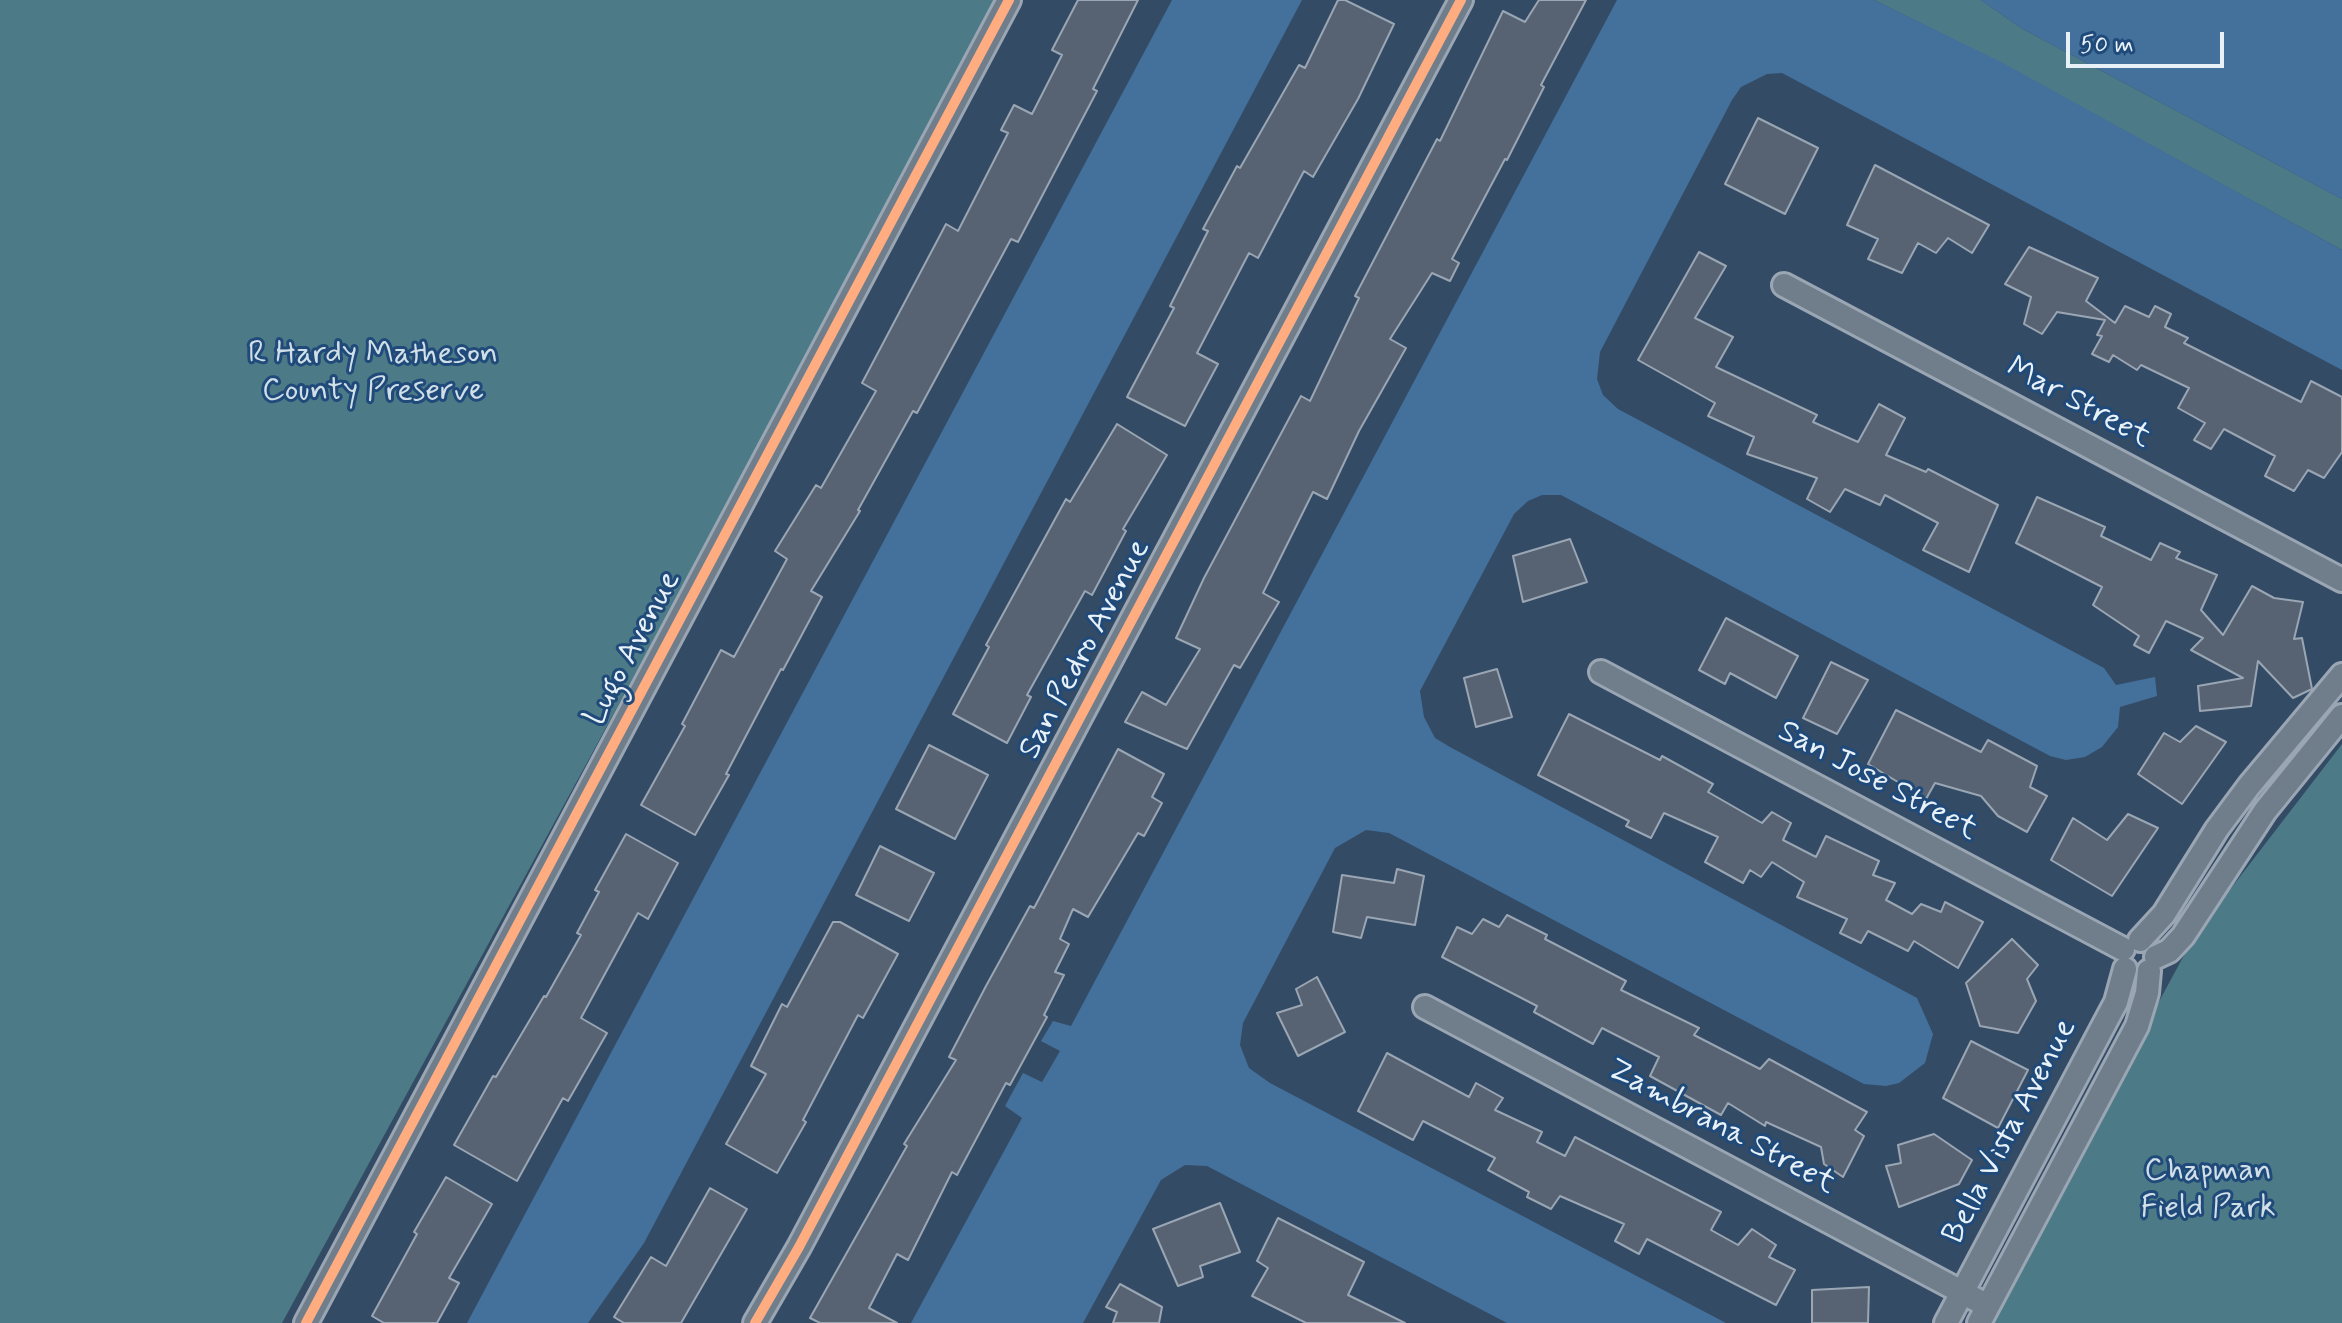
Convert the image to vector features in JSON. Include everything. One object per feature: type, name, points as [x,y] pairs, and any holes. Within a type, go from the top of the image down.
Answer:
[{"type":"street","name":"Lugo Avenue","points":[[306,1323],[1009,0]]},
{"type":"street","name":"San Pedro Avenue","points":[[755,1323],[799,1247],[1461,0]]},
{"type":"street","name":"Mar Street","points":[[1784,285],[2342,580]]},
{"type":"street","name":"San Jose Street","points":[[1601,672],[2129,952]]},
{"type":"street","name":"Bella Vista Avenue","points":[[1946,1323],[2116,1002],[2129,952],[2164,914],[2217,829],[2249,786],[2342,675]]},
{"type":"street","points":[[2152,964],[2153,948],[2129,952],[2137,975],[2152,964],[2169,951],[2183,936],[2278,792],[2342,716]]},
{"type":"street","name":"Bella Vista Avenue","points":[[1983,1314],[2137,1026],[2152,964]]},
{"type":"street","name":"Zambrana Street","points":[[1425,1007],[1962,1292],[1983,1314]]},
{"type":"green space","name":"R Hardy Matheson County Preserve","points":[[0,0],[1002,0],[282,1323],[0,1323]]},
{"type":"green space","points":[[1874,0],[1981,0],[2021,28],[2342,199],[2342,250],[2001,63]]},
{"type":"green space","name":"Chapman Field Park","points":[[2342,744],[2342,1323],[1985,1323],[2195,935]]},
{"type":"water","points":[[1172,0],[1302,0],[644,1243],[588,1323],[467,1323]]},
{"type":"water","points":[[1617,0],[1874,0],[2001,62],[2342,250],[2342,370],[1782,73],[1767,74],[1741,87],[1600,352],[1597,379],[1603,395],[1618,409],[2104,668],[2116,685],[2155,677],[2157,696],[2120,707],[2118,727],[2102,747],[2085,757],[2066,760],[2050,756],[1561,495],[1542,495],[1528,501],[1514,514],[1420,691],[1424,717],[1435,738],[1450,747],[1917,998],[1933,1034],[1925,1063],[1899,1083],[1886,1086],[1864,1084],[1389,833],[1366,830],[1335,848],[1243,1023],[1240,1045],[1249,1068],[1270,1083],[1726,1323],[1507,1323],[1207,1166],[1185,1165],[1161,1180],[1083,1323],[911,1323],[1022,1118],[1005,1106],[1023,1073],[1042,1082],[1060,1051],[1041,1041],[1053,1021],[1071,1026]]},
{"type":"water","points":[[1981,0],[2342,0],[2342,199],[2021,28]]},
{"type":"building","points":[[1078,0],[1138,0],[1093,89],[1097,91],[1018,242],[1011,239],[917,413],[913,411],[860,511],[811,591],[822,597],[695,835],[641,805],[685,726],[682,724],[721,650],[734,657],[787,559],[775,551],[816,485],[821,488],[876,391],[862,383],[946,224],[958,231],[1008,133],[1001,130],[1014,105],[1032,114],[1062,55],[1052,50]]},
{"type":"building","points":[[1338,0],[1345,0],[1394,24],[1358,99],[1313,177],[1304,171],[1258,258],[1249,253],[1197,353],[1218,364],[1185,426],[1127,397],[1174,308],[1170,306],[1208,231],[1203,229],[1237,166],[1240,168],[1299,65],[1305,68]]},
{"type":"building","points":[[1539,0],[1586,0],[1541,85],[1544,87],[1507,160],[1452,259],[1459,263],[1450,281],[1432,273],[1390,339],[1406,348],[1359,431],[1327,499],[1313,492],[1263,593],[1279,602],[1240,668],[1234,665],[1187,749],[1125,722],[1142,692],[1166,705],[1200,649],[1176,638],[1204,578],[1301,396],[1310,401],[1359,298],[1355,296],[1437,139],[1440,141],[1503,11],[1525,22]]},
{"type":"building","points":[[1758,118],[1818,148],[1785,214],[1725,184]]},
{"type":"building","points":[[1875,165],[1989,225],[1972,253],[1948,238],[1936,253],[1918,243],[1902,273],[1868,259],[1878,239],[1847,225]]},
{"type":"building","points":[[2029,247],[2098,278],[2086,301],[2115,323],[2125,306],[2149,317],[2155,306],[2171,314],[2165,327],[2188,338],[2184,343],[2301,402],[2311,381],[2342,397],[2342,452],[2324,478],[2308,470],[2294,491],[2265,476],[2275,456],[2224,429],[2211,449],[2194,440],[2205,423],[2178,408],[2189,388],[2141,365],[2137,370],[2113,355],[2109,362],[2092,354],[2102,336],[2097,335],[2105,320],[2057,312],[2042,334],[2024,324],[2031,297],[2005,284]]},
{"type":"building","points":[[1699,252],[1726,266],[1695,318],[1733,337],[1716,367],[1817,415],[1813,422],[1858,442],[1879,404],[1905,418],[1886,455],[1926,472],[1928,469],[1998,505],[1969,572],[1923,550],[1938,523],[1885,495],[1880,505],[1845,489],[1830,512],[1807,499],[1817,478],[1747,454],[1754,437],[1708,416],[1715,403],[1638,360]]},
{"type":"building","points":[[1117,424],[1167,455],[1123,529],[1126,531],[1092,595],[1085,591],[1027,695],[1031,697],[1007,743],[953,714],[989,647],[986,645],[1066,499],[1070,502]]},
{"type":"building","points":[[2037,497],[2105,527],[2101,536],[2151,560],[2160,543],[2180,552],[2176,558],[2217,575],[2201,610],[2223,635],[2252,586],[2274,598],[2303,602],[2294,639],[2302,638],[2312,689],[2293,698],[2258,661],[2251,706],[2200,711],[2198,686],[2243,678],[2191,650],[2203,638],[2166,621],[2149,653],[2134,645],[2139,636],[2093,605],[2102,587],[2016,543]]},
{"type":"building","points":[[1570,539],[1587,582],[1523,602],[1513,556]]},
{"type":"building","points":[[1726,618],[1798,656],[1776,698],[1730,673],[1725,684],[1699,670]]},
{"type":"building","points":[[1831,662],[1868,680],[1837,734],[1803,718]]},
{"type":"building","points":[[1497,669],[1512,717],[1476,727],[1464,678]]},
{"type":"building","points":[[1896,710],[1981,752],[1988,740],[2037,766],[2030,787],[2047,796],[2027,832],[1998,816],[1981,796],[1935,783],[1926,799],[1868,764]]},
{"type":"building","points":[[1569,714],[1660,760],[1662,756],[1713,784],[1708,792],[1762,823],[1772,812],[1791,823],[1783,840],[1816,857],[1826,836],[1879,861],[1873,875],[1895,883],[1886,900],[1912,914],[1921,904],[1941,912],[1945,902],[1983,922],[1958,968],[1914,941],[1908,951],[1868,931],[1861,943],[1840,933],[1847,919],[1797,897],[1804,882],[1772,862],[1761,877],[1750,870],[1743,883],[1705,862],[1718,837],[1664,813],[1651,838],[1626,826],[1629,821],[1538,775]]},
{"type":"building","points":[[2196,726],[2226,742],[2182,804],[2138,774],[2164,733],[2180,742]]},
{"type":"building","points":[[929,745],[988,775],[955,839],[896,809]]},
{"type":"building","points":[[1118,749],[1164,774],[1152,797],[1162,803],[1144,836],[1138,833],[1088,917],[1073,909],[1060,939],[1069,944],[1055,972],[1064,975],[1044,1015],[1047,1017],[1010,1085],[1006,1083],[957,1175],[952,1172],[908,1260],[897,1254],[869,1308],[897,1323],[820,1323],[810,1318],[907,1146],[904,1144],[956,1060],[949,1057],[1030,906],[1034,908]]},
{"type":"building","points":[[2128,814],[2158,828],[2112,896],[2051,860],[2073,818],[2107,840]]},
{"type":"building","points":[[626,834],[678,863],[648,919],[638,913],[581,1018],[607,1033],[568,1101],[563,1098],[517,1181],[454,1145],[581,935],[577,933],[599,892],[595,890]]},
{"type":"building","points":[[880,846],[934,873],[909,921],[856,895]]},
{"type":"building","points":[[1397,869],[1424,876],[1415,925],[1367,917],[1361,938],[1333,932],[1342,875],[1394,883]]},
{"type":"building","points":[[1507,915],[1547,935],[1545,939],[1626,981],[1621,990],[1699,1028],[1694,1035],[1760,1069],[1769,1059],[1867,1112],[1855,1130],[1864,1136],[1843,1177],[1824,1164],[1821,1147],[1766,1122],[1765,1126],[1728,1103],[1721,1115],[1650,1076],[1659,1057],[1602,1028],[1593,1044],[1534,1012],[1537,1006],[1442,957],[1457,927],[1472,934],[1483,919],[1499,927]]},
{"type":"building","points":[[833,922],[840,922],[898,954],[863,1018],[858,1015],[803,1120],[806,1122],[777,1173],[726,1144],[766,1074],[751,1066],[782,1004],[787,1007]]},
{"type":"building","points":[[2012,939],[2038,965],[2027,979],[2036,1001],[2018,1033],[1980,1026],[1966,983]]},
{"type":"building","points":[[1317,977],[1345,1032],[1298,1056],[1277,1013],[1302,1005],[1296,989]]},
{"type":"building","points":[[1971,1041],[2028,1070],[1998,1128],[1943,1098]]},
{"type":"building","points":[[1387,1053],[1469,1097],[1476,1083],[1503,1098],[1495,1110],[1542,1132],[1537,1142],[1565,1156],[1575,1137],[1721,1212],[1711,1230],[1738,1245],[1752,1229],[1776,1245],[1769,1257],[1795,1270],[1776,1305],[1647,1239],[1639,1254],[1615,1241],[1624,1224],[1560,1196],[1551,1209],[1527,1197],[1529,1192],[1488,1170],[1495,1158],[1423,1121],[1413,1140],[1358,1111]]},
{"type":"building","points":[[1934,1134],[1972,1160],[1959,1184],[1899,1207],[1886,1166],[1901,1163],[1898,1145]]},
{"type":"building","points":[[446,1177],[492,1204],[449,1278],[459,1283],[437,1323],[384,1323],[372,1316],[417,1234],[414,1232]]},
{"type":"building","points":[[710,1188],[747,1209],[681,1323],[624,1323],[614,1317],[651,1257],[666,1266]]},
{"type":"building","points":[[1220,1203],[1240,1252],[1200,1266],[1203,1277],[1178,1286],[1153,1229]]},
{"type":"building","points":[[1278,1218],[1364,1262],[1348,1295],[1405,1323],[1306,1323],[1252,1296],[1268,1268],[1257,1261]]},
{"type":"building","points":[[1120,1284],[1162,1307],[1159,1323],[1113,1323],[1117,1312],[1106,1307]]},
{"type":"building","points":[[1869,1287],[1868,1323],[1812,1323],[1812,1290]]},
{"type":"cycle path","points":[[306,1323],[1009,0]]},
{"type":"cycle path","points":[[755,1323],[799,1247],[1461,0]]}]
